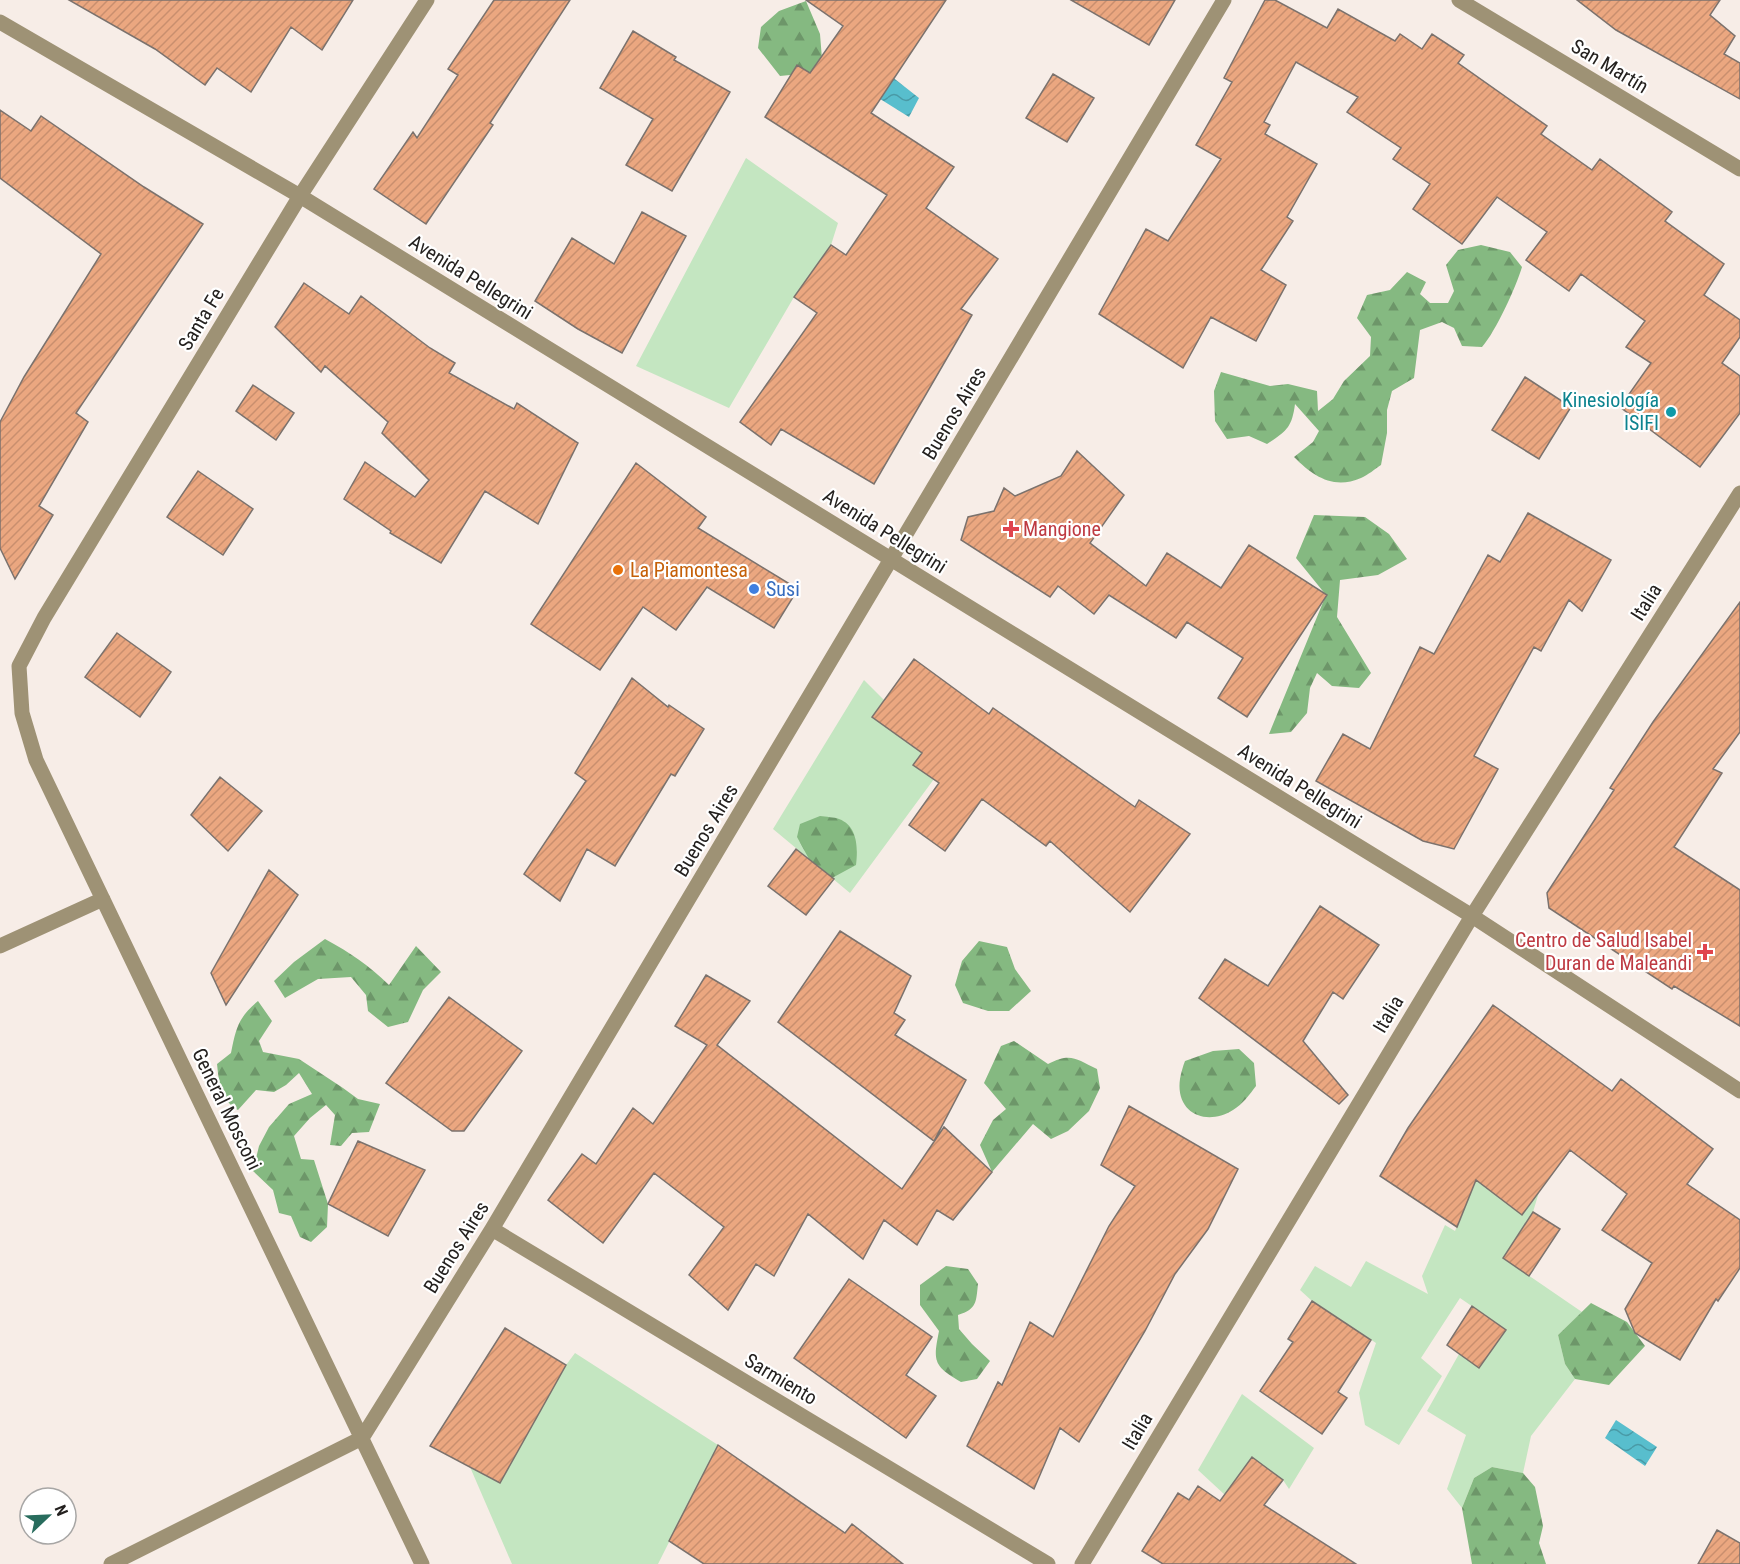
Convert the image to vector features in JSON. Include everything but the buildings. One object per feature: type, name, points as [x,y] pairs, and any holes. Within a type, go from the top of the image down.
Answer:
[{"type":"street","name":"Santa Fe","points":[[19,666],[44,618],[300,196],[427,0]]},
{"type":"street","name":"Buenos Aires","points":[[362,1438],[492,1229],[1224,0]]},
{"type":"street","name":"San Martín","points":[[1459,0],[1740,169]]},
{"type":"street","name":"Avenida Pellegrini","points":[[0,22],[300,196],[1472,916],[1740,1091]]},
{"type":"street","name":"Italia","points":[[1082,1564],[1472,916],[1740,493]]},
{"type":"street","name":"General Mosconi","points":[[19,666],[22,713],[36,760],[422,1564]]},
{"type":"street","points":[[0,946],[103,899]]},
{"type":"street","name":"Sarmiento","points":[[492,1229],[1048,1564]]},
{"type":"street","points":[[111,1564],[362,1438]]},
{"type":"green space","points":[[806,1],[820,34],[822,59],[810,73],[780,76],[758,48],[761,27],[779,11]]},
{"type":"green space","points":[[746,158],[838,223],[831,245],[794,297],[729,408],[636,366]]},
{"type":"green space","points":[[1481,245],[1510,252],[1522,267],[1510,297],[1482,347],[1462,346],[1454,328],[1442,322],[1420,330],[1414,378],[1392,391],[1387,410],[1387,433],[1381,465],[1369,474],[1351,481],[1333,482],[1316,475],[1294,457],[1313,442],[1319,431],[1295,404],[1287,428],[1267,444],[1249,436],[1227,439],[1215,421],[1214,391],[1221,372],[1270,386],[1288,384],[1317,391],[1318,411],[1333,399],[1344,381],[1370,356],[1371,337],[1357,318],[1367,295],[1390,290],[1407,272],[1426,282],[1420,294],[1430,303],[1448,303],[1454,291],[1446,265],[1458,250]]},
{"type":"green space","points":[[1314,515],[1365,517],[1389,534],[1407,559],[1378,575],[1340,580],[1337,617],[1371,673],[1359,688],[1332,686],[1317,673],[1310,688],[1307,713],[1291,732],[1269,734],[1326,595],[1296,558]]},
{"type":"green space","points":[[864,680],[884,700],[872,717],[922,753],[914,765],[934,779],[850,893],[773,829]]},
{"type":"green space","points":[[820,816],[837,818],[845,822],[853,832],[855,839],[856,865],[832,878],[809,859],[797,837],[800,824]]},
{"type":"green space","points":[[325,939],[359,960],[389,985],[416,946],[441,972],[423,990],[408,1022],[388,1027],[368,1011],[366,995],[351,977],[318,979],[285,998],[274,981],[294,962]]},
{"type":"green space","points":[[979,941],[1007,947],[1015,969],[1031,991],[1009,1011],[988,1011],[963,1003],[955,985],[962,961]]},
{"type":"green space","points":[[258,1001],[272,1021],[259,1041],[263,1052],[299,1059],[358,1099],[380,1104],[369,1132],[352,1133],[341,1146],[330,1145],[335,1115],[326,1105],[294,1136],[301,1159],[314,1160],[328,1204],[327,1227],[311,1242],[300,1237],[291,1216],[279,1213],[273,1190],[253,1171],[259,1146],[269,1127],[289,1104],[312,1094],[299,1073],[274,1092],[256,1090],[238,1110],[227,1101],[220,1084],[217,1064],[231,1053],[239,1024]]},
{"type":"green space","points":[[1014,1041],[1048,1064],[1062,1058],[1073,1058],[1097,1069],[1100,1088],[1089,1111],[1068,1131],[1051,1139],[1033,1124],[992,1172],[980,1145],[993,1120],[1006,1109],[984,1083],[1001,1046]]},
{"type":"green space","points":[[1239,1049],[1254,1063],[1256,1086],[1240,1105],[1223,1115],[1203,1117],[1194,1114],[1182,1101],[1180,1091],[1180,1079],[1185,1061],[1213,1051]]},
{"type":"green space","points":[[1476,1180],[1507,1203],[1539,1192],[1533,1212],[1503,1258],[1582,1312],[1558,1335],[1565,1364],[1575,1379],[1531,1436],[1523,1473],[1492,1467],[1474,1478],[1462,1508],[1447,1489],[1466,1435],[1427,1411],[1459,1354],[1479,1367],[1505,1329],[1460,1298],[1421,1358],[1442,1376],[1399,1445],[1365,1425],[1359,1393],[1376,1343],[1312,1301],[1300,1290],[1315,1266],[1351,1287],[1366,1261],[1428,1294],[1422,1276],[1445,1225],[1455,1231]]},
{"type":"green space","points":[[946,1266],[968,1269],[978,1284],[974,1304],[969,1310],[958,1315],[959,1329],[990,1361],[977,1379],[961,1382],[940,1367],[936,1356],[939,1331],[920,1305],[920,1285]]},
{"type":"green space","points":[[1591,1303],[1627,1322],[1645,1346],[1609,1385],[1575,1379],[1565,1364],[1558,1335]]},
{"type":"green space","points":[[575,1353],[718,1445],[658,1564],[512,1564],[470,1467],[500,1482]]},
{"type":"green space","points":[[1242,1394],[1314,1448],[1289,1489],[1283,1480],[1225,1495],[1198,1470]]},
{"type":"green space","points":[[1492,1467],[1523,1473],[1535,1487],[1543,1526],[1539,1543],[1546,1564],[1472,1564],[1462,1508],[1474,1478]]},
{"type":"water","points":[[891,76],[919,98],[909,117],[877,97]]},
{"type":"water","points":[[1616,1420],[1657,1447],[1645,1466],[1605,1438]]},
{"type":"place","name":"Kinesiología ISIFI","points":[[1671,412]]},
{"type":"place","name":"Mangione","points":[[1011,529]]},
{"type":"place","name":"La Piamontesa","points":[[618,570]]},
{"type":"place","name":"Susi","points":[[754,589]]},
{"type":"place","name":"Centro de Salud Isabel Duran de Maleandi","points":[[1705,952]]}]
